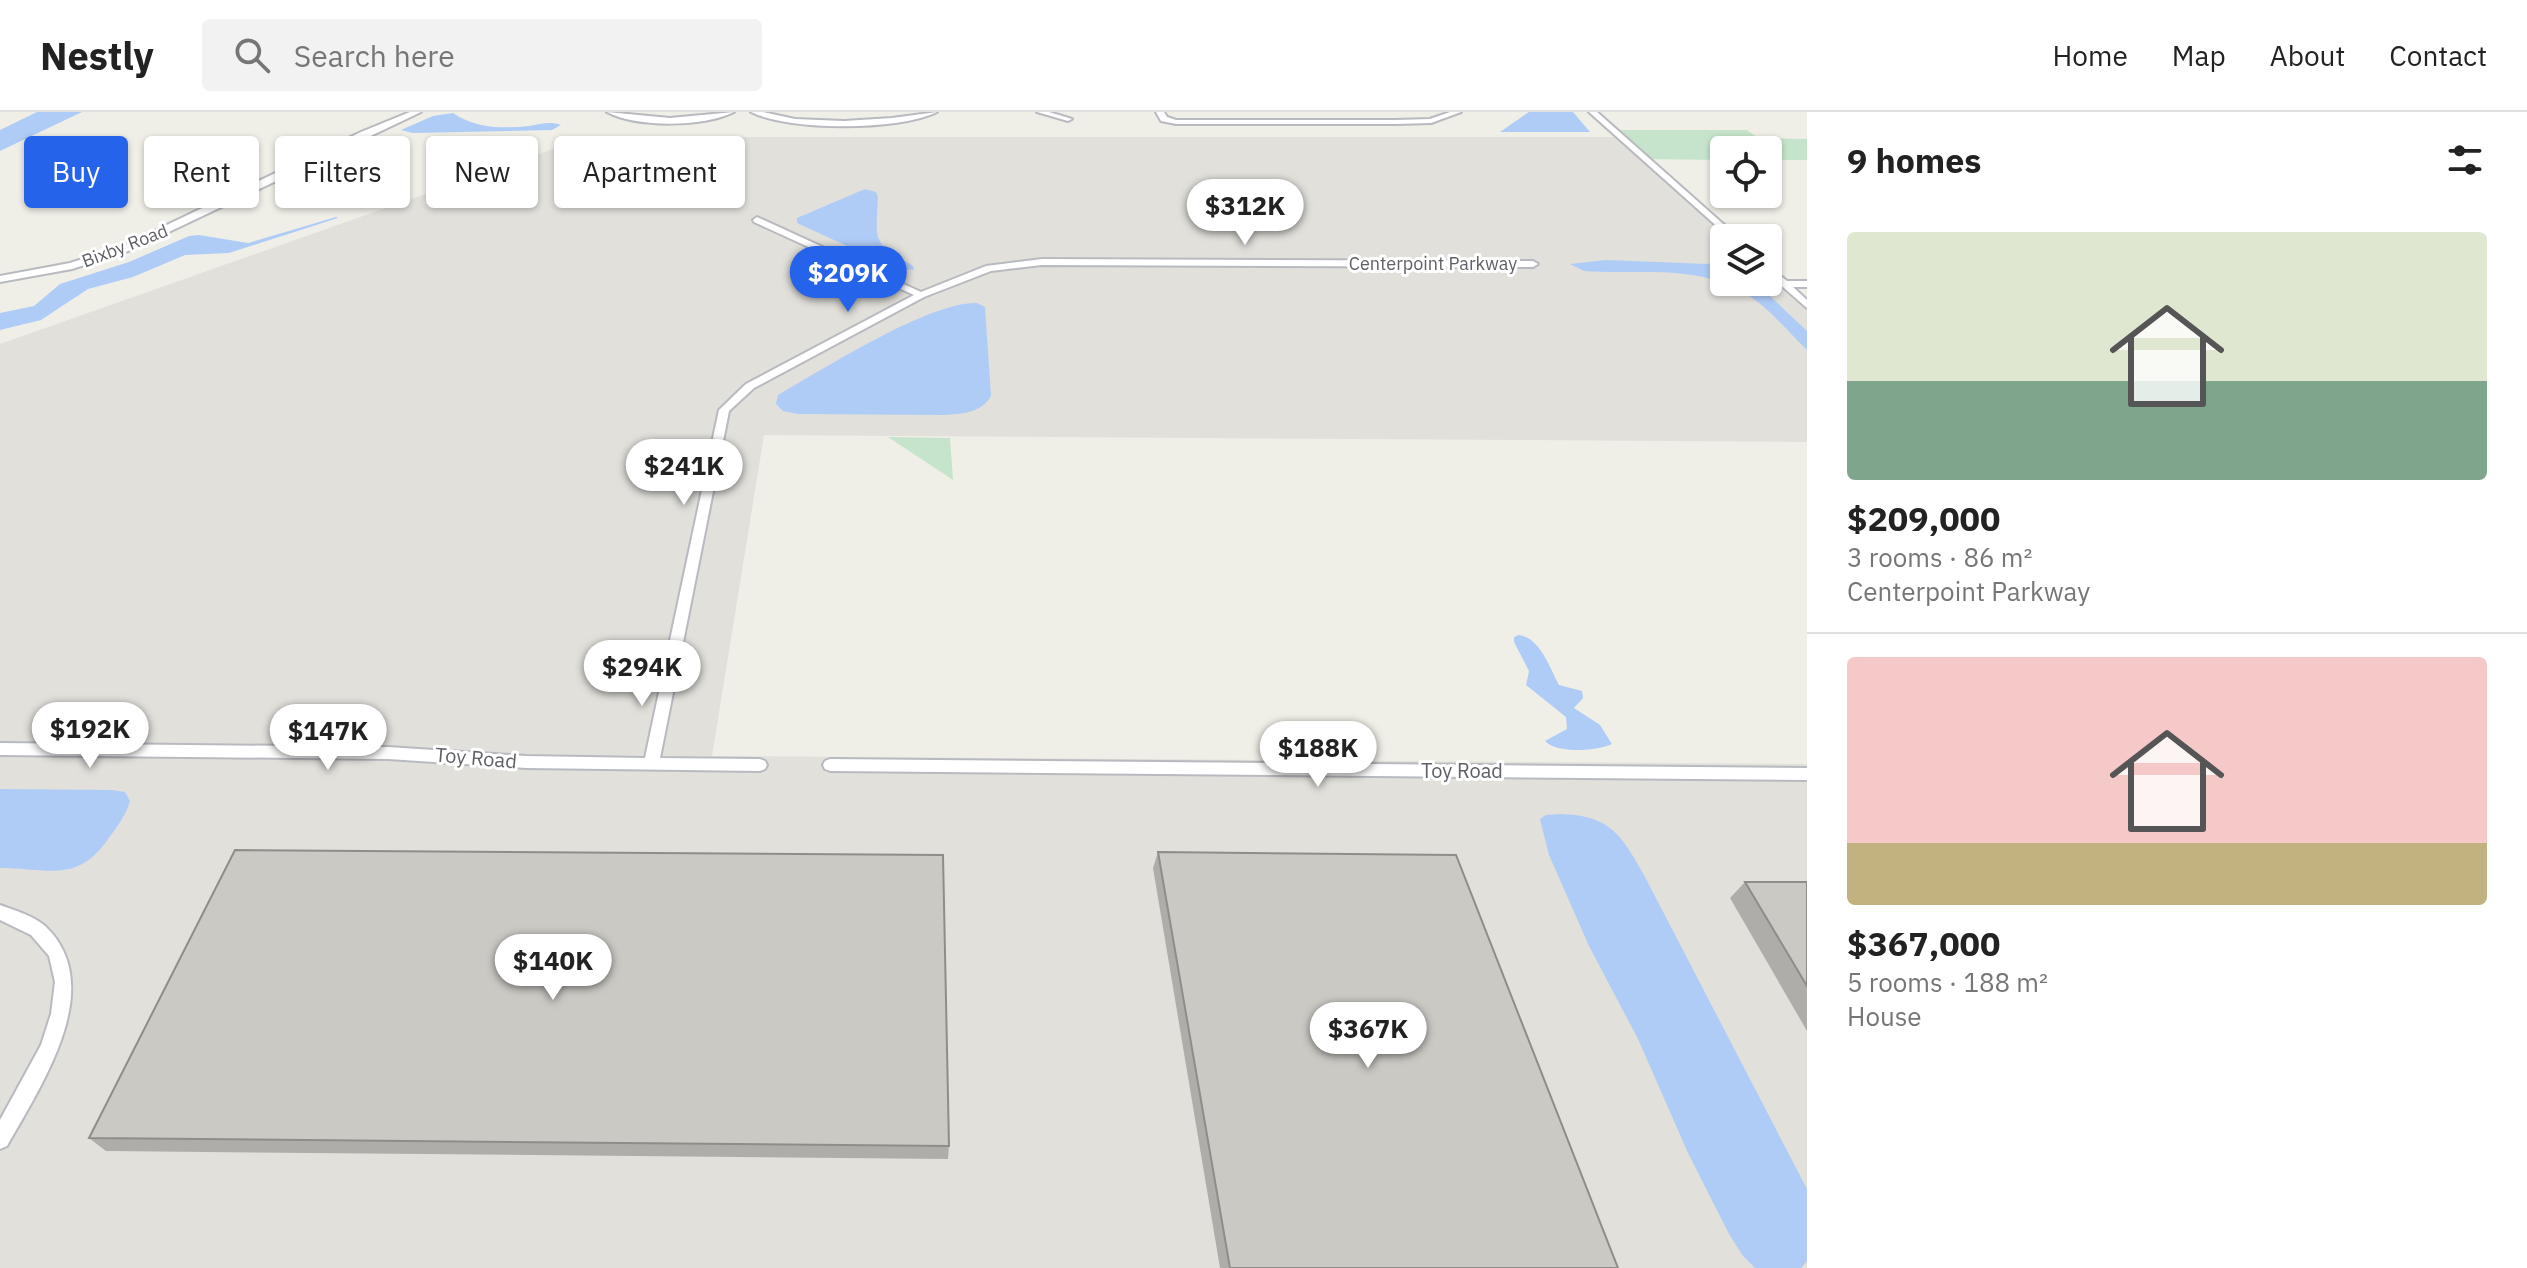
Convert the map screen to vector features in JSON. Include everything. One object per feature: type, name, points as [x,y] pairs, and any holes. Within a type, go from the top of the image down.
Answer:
[{"type":"street","name":"Bixby Road","points":[[0,279],[72,266],[127,248],[364,134],[417,112]]},
{"type":"street","points":[[611,112],[632,118],[671,119],[711,118],[730,112]]},
{"type":"street","points":[[755,112],[783,121],[851,122],[904,120],[933,112]]},
{"type":"street","points":[[851,122],[852,112]]},
{"type":"street","points":[[1041,112],[1068,119]]},
{"type":"street","points":[[1160,112],[1164,119],[1176,122],[1417,122],[1442,119],[1457,112]]},
{"type":"street","points":[[1242,112],[1247,122]]},
{"type":"street","points":[[1329,112],[1332,122]]},
{"type":"street","points":[[1593,112],[1719,224]]},
{"type":"street","points":[[757,220],[921,295]]},
{"type":"street","name":"Centerpoint Parkway","points":[[651,764],[724,410],[750,386],[921,295],[989,268],[1042,262],[1533,264]]},
{"type":"street","points":[[1784,284],[1807,284]]},
{"type":"street","points":[[1784,284],[1807,305]]},
{"type":"street","name":"Toy Road","points":[[0,749],[388,753],[526,762],[760,765]]},
{"type":"street","name":"Toy Road","points":[[830,765],[1807,774]]},
{"type":"street","points":[[0,912],[20,917],[49,940],[59,959],[64,980],[63,1006],[53,1042],[0,1139]]},
{"type":"shaded area","points":[[745,137],[1617,137],[1713,224],[1710,224],[1710,296],[1782,296],[1782,288],[1807,310],[1807,442],[764,435],[712,756],[1807,764],[1807,1268],[0,1268],[0,344],[386,208],[410,208],[410,199],[426,194],[426,208],[538,208],[538,154],[554,149],[554,208],[745,208]]},
{"type":"green space","points":[[1610,130],[1747,130],[1755,136],[1710,136],[1710,160],[1642,159]]},
{"type":"green space","points":[[1782,138],[1807,139],[1807,160],[1782,160]]},
{"type":"green space","points":[[888,437],[950,438],[953,480]]},
{"type":"water","points":[[37,112],[82,112],[32,136],[24,136],[24,140],[0,151],[0,130]]},
{"type":"water","points":[[1529,112],[1573,112],[1590,132],[1500,132]]},
{"type":"water","points":[[453,113],[470,122],[489,126],[561,125],[552,130],[413,133],[401,130],[433,116]]},
{"type":"water","points":[[865,189],[876,192],[878,197],[879,239],[914,270],[897,269],[797,223],[797,218]]},
{"type":"water","points":[[336,217],[229,253],[185,255],[133,277],[88,289],[41,320],[0,330],[0,313],[34,306],[60,284],[129,262],[189,236],[248,243]]},
{"type":"water","points":[[1606,260],[1710,263],[1710,278],[1668,272],[1584,271],[1570,264]]},
{"type":"water","points":[[1749,296],[1770,296],[1807,331],[1807,350]]},
{"type":"water","points":[[977,303],[985,307],[991,396],[982,406],[964,413],[944,415],[798,414],[783,411],[776,404],[778,395],[881,336],[934,312]]},
{"type":"water","points":[[1519,635],[1539,648],[1559,685],[1582,691],[1583,698],[1574,708],[1600,725],[1612,744],[1577,750],[1558,748],[1545,741],[1567,729],[1566,717],[1526,685],[1529,671],[1514,642],[1514,637]]},
{"type":"water","points":[[0,789],[112,790],[125,792],[130,801],[111,834],[85,863],[73,868],[47,871],[0,868]]},
{"type":"water","points":[[1546,815],[1592,818],[1613,830],[1645,877],[1807,1189],[1807,1261],[1801,1268],[1755,1268],[1729,1234],[1688,1153],[1638,1039],[1589,946],[1549,855],[1540,819]]},
{"type":"building","points":[[235,850],[943,855],[949,1146],[89,1138]]},
{"type":"building","points":[[1158,852],[1456,855],[1618,1268],[1230,1268]]},
{"type":"building","points":[[1745,882],[1807,882],[1807,986]]}]
